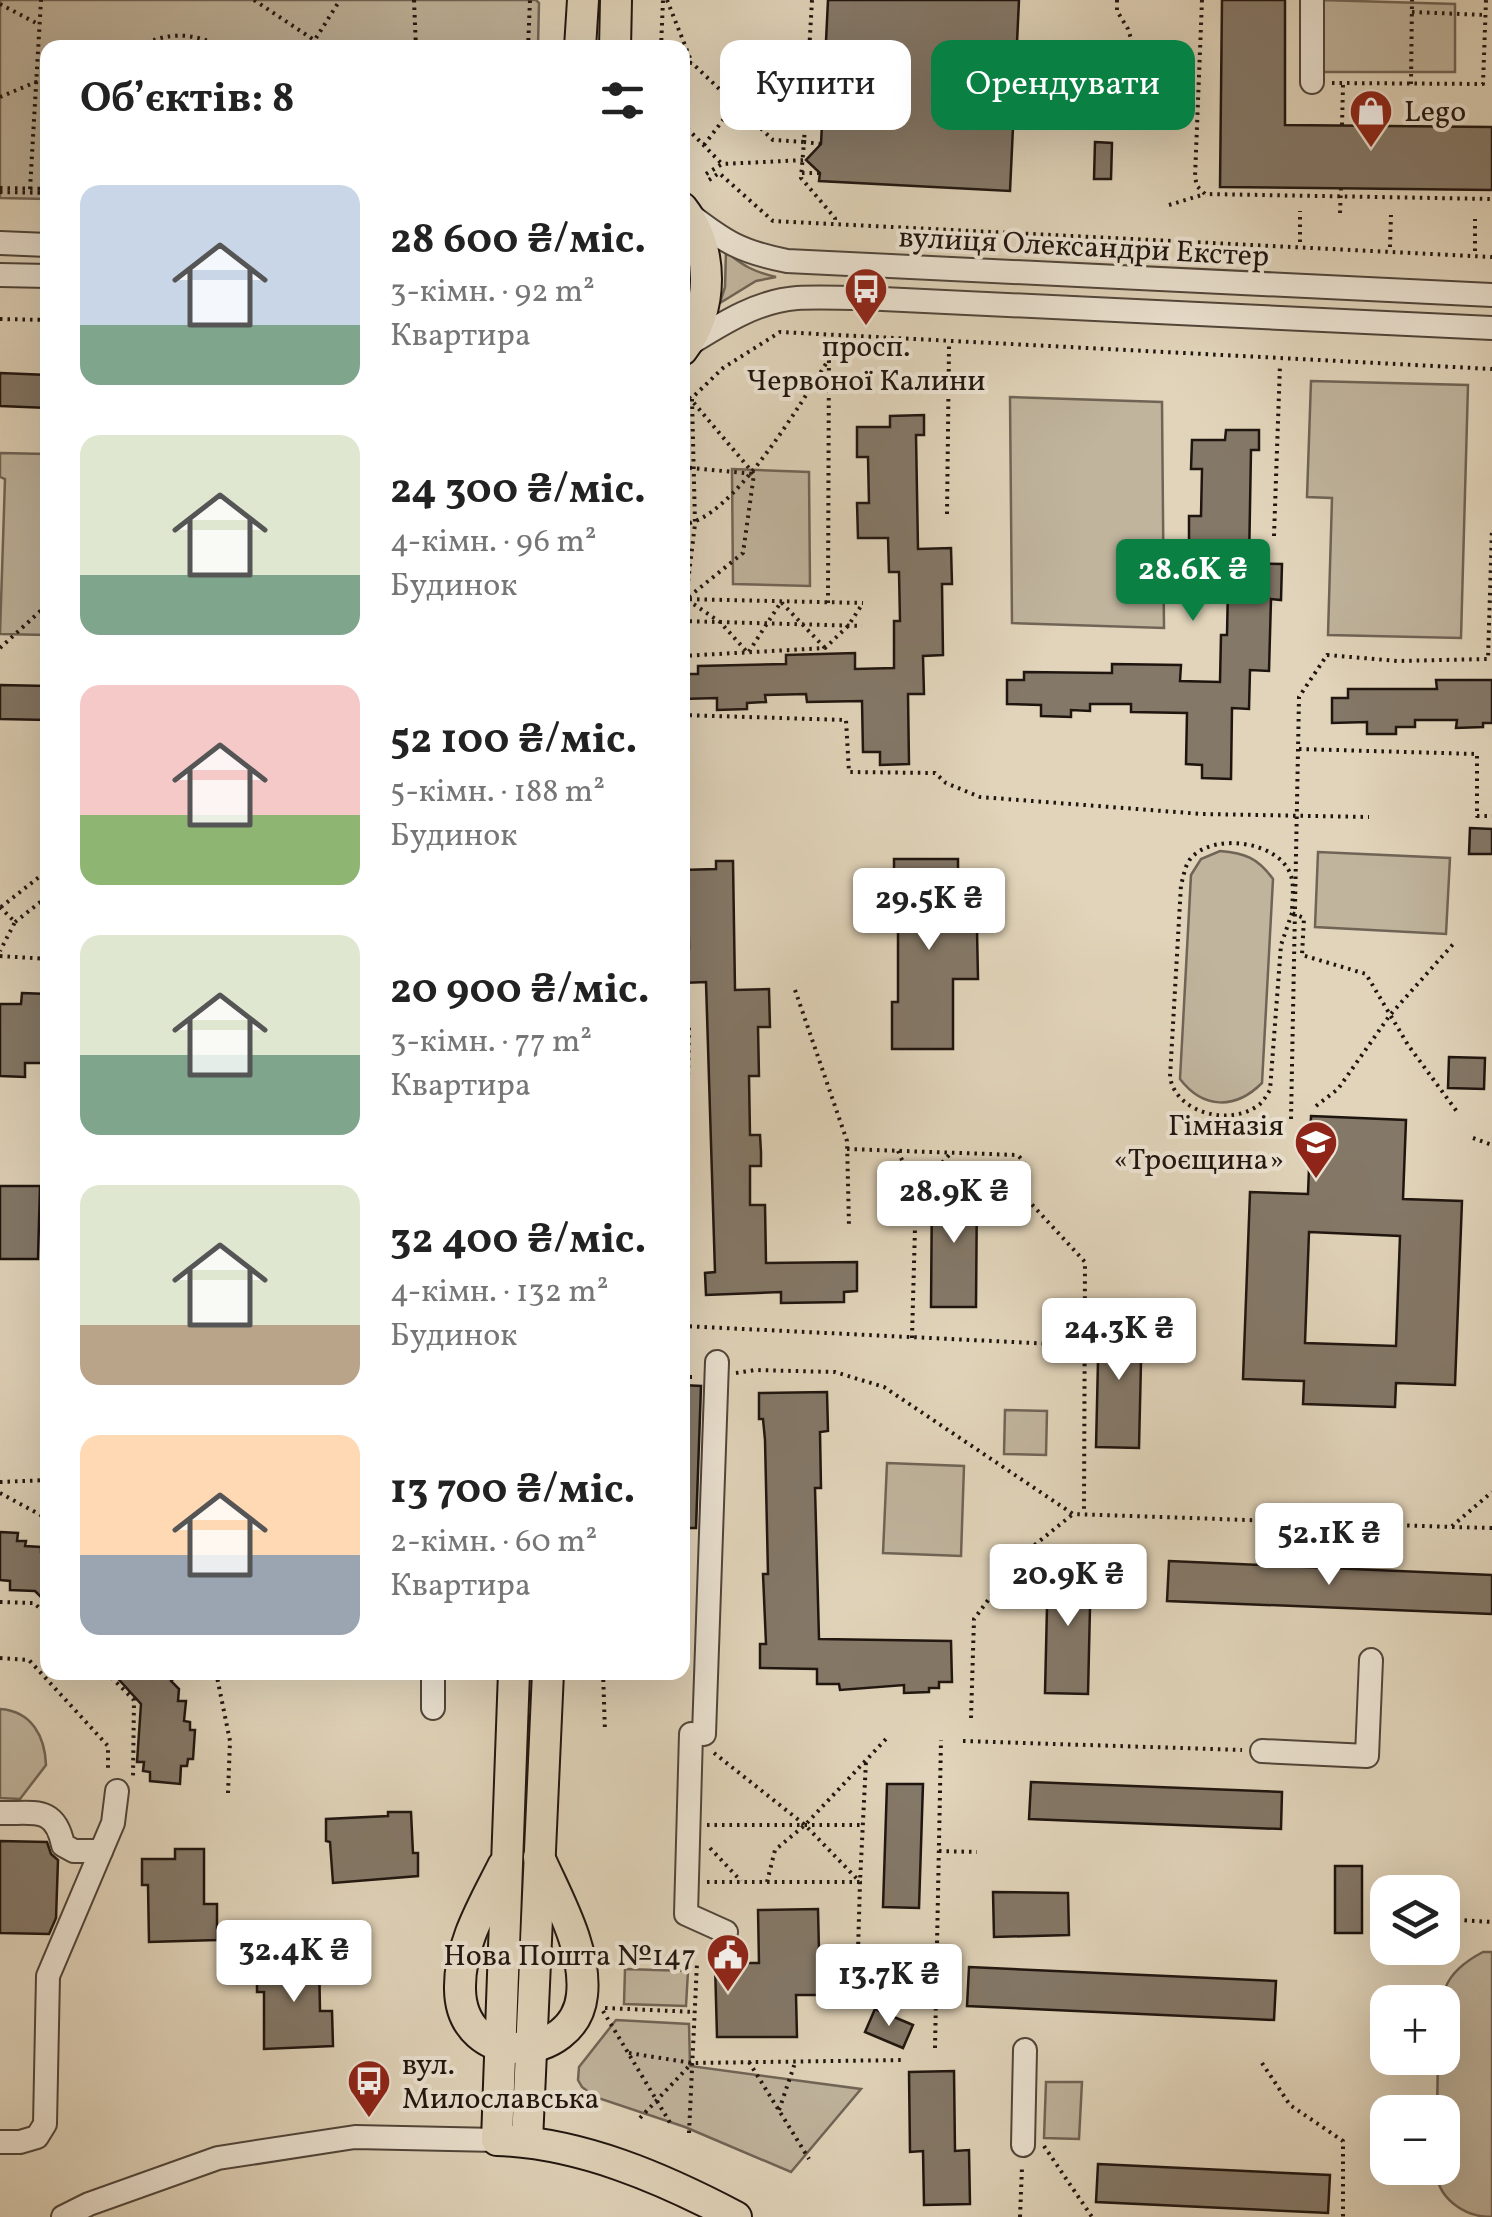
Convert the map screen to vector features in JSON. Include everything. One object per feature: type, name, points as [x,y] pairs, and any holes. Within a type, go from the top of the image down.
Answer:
[{"type":"main road","points":[[615,40],[616,0]]},
{"type":"main road","points":[[690,221],[702,244],[707,282],[690,336]]},
{"type":"main road","points":[[512,2141],[501,2047],[514,1680]]},
{"type":"main road","points":[[512,2141],[532,2049],[548,1680]]},
{"type":"main road","points":[[507,1858],[474,1922],[460,1990],[466,2016],[480,2036],[501,2047],[532,2049],[551,2040],[572,2021],[580,2009],[583,1990],[568,1922],[539,1858]]},
{"type":"main road","points":[[512,2141],[559,2147],[662,2180],[736,2217]]},
{"type":"street","points":[[1312,0],[1312,82]]},
{"type":"street","name":"вулиця Олександри Екстер","points":[[690,215],[728,244],[787,261],[1492,295]]},
{"type":"street","points":[[0,243],[40,245]]},
{"type":"street","points":[[0,275],[40,276]]},
{"type":"street","name":"вулиця Олександри Екстер","points":[[690,344],[726,321],[777,301],[797,298],[1492,328]]},
{"type":"street","points":[[717,1369],[686,1914],[726,1932]]},
{"type":"street","points":[[1262,1751],[1367,1756],[1370,1660]]},
{"type":"street","points":[[432,1680],[433,1708]]},
{"type":"street","points":[[0,2142],[37,2137],[45,2124],[48,1976],[125,1791]]},
{"type":"street","points":[[0,1813],[48,1815],[58,1824],[62,1844],[74,1851],[101,1851]]},
{"type":"street","points":[[1023,2145],[1025,2050]]},
{"type":"street","points":[[63,2217],[218,2158],[355,2138],[512,2141]]},
{"type":"path","points":[[30,188],[41,0]]},
{"type":"path","points":[[254,0],[314,40],[340,0]]},
{"type":"path","points":[[414,0],[416,40]]},
{"type":"path","points":[[528,40],[530,0]]},
{"type":"path","points":[[662,40],[665,0]]},
{"type":"path","points":[[665,0],[682,40]]},
{"type":"path","points":[[812,0],[801,178],[835,218],[835,224]]},
{"type":"path","points":[[1118,0],[1116,11],[1131,40]]},
{"type":"path","points":[[1202,0],[1195,178],[1205,194]]},
{"type":"path","points":[[1411,84],[1412,0]]},
{"type":"path","points":[[1342,125],[1344,83],[1483,84],[1486,0]]},
{"type":"path","points":[[0,4],[40,25]]},
{"type":"path","points":[[1412,12],[1486,15]]},
{"type":"path","points":[[151,40],[166,34],[208,40]]},
{"type":"path","points":[[690,58],[720,88]]},
{"type":"path","points":[[0,97],[40,84]]},
{"type":"path","points":[[704,145],[720,124]]},
{"type":"path","points":[[690,130],[722,164]]},
{"type":"path","points":[[763,130],[773,140],[821,144]]},
{"type":"path","points":[[805,160],[722,164],[707,177],[719,172],[773,221],[1492,257]]},
{"type":"path","points":[[802,173],[820,174]]},
{"type":"path","points":[[1340,212],[1341,188]]},
{"type":"path","points":[[0,190],[40,190]]},
{"type":"path","points":[[0,190],[40,191]]},
{"type":"path","points":[[1169,205],[1205,194],[1492,199]]},
{"type":"path","points":[[1300,211],[1300,242]]},
{"type":"path","points":[[1390,215],[1390,247]]},
{"type":"path","points":[[1474,251],[1475,219]]},
{"type":"path","points":[[0,319],[40,320]]},
{"type":"path","points":[[690,558],[695,524],[692,397],[722,368],[780,332],[1492,369]]},
{"type":"path","points":[[828,603],[830,335]]},
{"type":"path","points":[[947,514],[949,346]]},
{"type":"path","points":[[690,524],[695,524],[754,474],[830,359]]},
{"type":"path","points":[[1274,536],[1280,364]]},
{"type":"path","points":[[690,594],[743,553],[754,474],[692,397]]},
{"type":"path","points":[[690,468],[754,474]]},
{"type":"path","points":[[1291,1120],[1299,697],[1327,656],[1398,661],[1488,660],[1492,528]]},
{"type":"path","points":[[690,599],[863,603],[848,626],[825,648],[690,656]]},
{"type":"path","points":[[748,652],[782,602]]},
{"type":"path","points":[[782,602],[825,648]]},
{"type":"path","points":[[690,603],[720,622],[748,652]]},
{"type":"path","points":[[0,648],[40,611]]},
{"type":"path","points":[[690,623],[862,626]]},
{"type":"path","points":[[690,715],[846,720],[849,772],[935,773],[946,783],[980,797],[1202,814],[1370,817]]},
{"type":"path","points":[[1298,748],[1477,754],[1477,816],[1492,816]]},
{"type":"path","points":[[1224,843],[1270,852],[1289,870],[1295,915],[1281,945],[1270,1090],[1260,1104],[1232,1114],[1216,1115],[1195,1109],[1179,1098],[1170,1078],[1181,885],[1188,860],[1210,846],[1224,843]]},
{"type":"path","points":[[15,922],[0,907],[40,876]]},
{"type":"path","points":[[40,902],[15,922],[0,954],[40,958]]},
{"type":"path","points":[[1295,915],[1304,918],[1302,955],[1366,974],[1408,1046],[1458,1113]]},
{"type":"path","points":[[1316,1106],[1338,1089],[1390,1014],[1454,942]]},
{"type":"path","points":[[794,990],[847,1141],[848,1226]]},
{"type":"path","points":[[1473,1138],[1492,1145]]},
{"type":"path","points":[[847,1150],[1017,1156],[1026,1165],[1026,1198],[1086,1262],[1084,1514]]},
{"type":"path","points":[[898,1151],[916,1191],[912,1338]]},
{"type":"path","points":[[916,1191],[950,1153]]},
{"type":"path","points":[[690,1326],[1054,1344]]},
{"type":"path","points":[[690,1375],[717,1369],[835,1372],[884,1387],[1073,1514],[1492,1528]]},
{"type":"path","points":[[0,1482],[40,1480]]},
{"type":"path","points":[[1451,1527],[1492,1492]]},
{"type":"path","points":[[0,1493],[40,1515]]},
{"type":"path","points":[[971,1718],[974,1619],[1020,1556],[1073,1514]]},
{"type":"path","points":[[0,1602],[34,1604],[40,1609]]},
{"type":"path","points":[[0,1658],[28,1660],[40,1673]]},
{"type":"path","points":[[47,1680],[108,1746],[109,1787],[125,1791],[134,1700],[114,1680]]},
{"type":"path","points":[[218,1680],[230,1740],[228,1792]]},
{"type":"path","points":[[603,1680],[605,1732]]},
{"type":"path","points":[[698,1734],[805,1825],[860,1882]]},
{"type":"path","points":[[767,1882],[775,1850],[805,1825],[886,1739]]},
{"type":"path","points":[[935,2048],[940,1740]]},
{"type":"path","points":[[963,1741],[1262,1751]]},
{"type":"path","points":[[858,1952],[866,1761]]},
{"type":"path","points":[[689,1826],[862,1825]]},
{"type":"path","points":[[689,1826],[742,1882]]},
{"type":"path","points":[[939,1851],[977,1852]]},
{"type":"path","points":[[687,1882],[860,1882]]},
{"type":"path","points":[[1460,1920],[1492,1922]]},
{"type":"path","points":[[689,2133],[697,1963]]},
{"type":"path","points":[[672,2126],[601,2007],[695,2012]]},
{"type":"path","points":[[629,2052],[692,2063],[906,2060]]},
{"type":"path","points":[[748,2062],[810,2159]]},
{"type":"path","points":[[779,2110],[796,2062]]},
{"type":"path","points":[[640,2118],[692,2063]]},
{"type":"path","points":[[1262,2063],[1290,2105],[1343,2141],[1342,2217]]},
{"type":"path","points":[[1024,2117],[1092,2217]]},
{"type":"path","points":[[1020,2217],[1023,2145]]},
{"type":"shaded area","points":[[0,0],[539,3],[538,40],[40,40],[40,199],[0,198]]},
{"type":"shaded area","points":[[1321,0],[1455,4],[1455,72],[1321,72]]},
{"type":"shaded area","points":[[726,251],[749,268],[776,277],[756,281],[720,303],[725,287]]},
{"type":"shaded area","points":[[1311,381],[1468,385],[1461,638],[1328,635],[1332,498],[1307,497]]},
{"type":"shaded area","points":[[1010,397],[1162,402],[1164,628],[1012,623]]},
{"type":"shaded area","points":[[0,453],[40,454],[40,635],[0,634],[5,479],[0,477]]},
{"type":"shaded area","points":[[732,469],[809,472],[810,586],[733,584]]},
{"type":"shaded area","points":[[1220,851],[1250,858],[1273,879],[1262,1083],[1230,1102],[1209,1101],[1180,1079],[1191,875],[1201,859]]},
{"type":"shaded area","points":[[1318,852],[1450,858],[1446,934],[1315,927]]},
{"type":"shaded area","points":[[1005,1410],[1047,1411],[1046,1455],[1004,1454]]},
{"type":"shaded area","points":[[887,1463],[964,1466],[961,1556],[883,1553]]},
{"type":"shaded area","points":[[0,1709],[28,1720],[43,1745],[46,1765],[20,1799],[0,1798]]},
{"type":"shaded area","points":[[1483,1952],[1492,1952],[1492,2217],[1462,2209],[1446,2197],[1440,2185],[1460,2185],[1460,2095],[1437,2095],[1438,2075],[1460,2075],[1460,1985],[1447,1985],[1466,1962]]},
{"type":"shaded area","points":[[625,1969],[688,1971],[686,2006],[624,2004]]},
{"type":"shaded area","points":[[616,2020],[689,2024],[690,2066],[861,2089],[791,2172],[685,2127],[595,2097],[582,2087],[579,2067]]},
{"type":"shaded area","points":[[1046,2082],[1082,2082],[1079,2139],[1044,2138]]},
{"type":"building","points":[[828,0],[1019,0],[1017,40],[931,40],[931,130],[1013,130],[1010,191],[819,181],[820,173],[806,160],[821,144],[822,130],[911,130],[911,40],[826,40]]},
{"type":"building","points":[[1222,0],[1285,0],[1285,125],[1492,127],[1492,190],[1220,187]]},
{"type":"building","points":[[1095,142],[1112,143],[1111,179],[1094,179]]},
{"type":"building","points":[[0,373],[40,375],[40,408],[0,406]]},
{"type":"building","points":[[924,415],[924,435],[916,435],[918,549],[951,548],[952,584],[942,584],[943,655],[923,656],[924,694],[908,694],[909,764],[880,765],[880,752],[863,752],[862,701],[807,702],[806,694],[765,695],[766,702],[747,703],[747,709],[717,710],[717,698],[690,699],[690,674],[698,674],[698,666],[786,664],[786,655],[855,653],[855,669],[894,668],[894,621],[900,621],[899,572],[889,572],[888,538],[858,538],[857,503],[869,503],[868,457],[857,457],[857,427],[890,427],[890,416]]},
{"type":"building","points":[[1226,430],[1259,430],[1259,450],[1251,450],[1249,563],[1282,564],[1281,600],[1271,599],[1269,671],[1250,670],[1249,709],[1232,708],[1231,779],[1202,778],[1202,765],[1186,764],[1187,713],[1131,712],[1131,704],[1090,704],[1090,711],[1071,710],[1071,717],[1041,716],[1041,705],[1007,704],[1007,680],[1024,680],[1024,672],[1112,673],[1112,664],[1181,665],[1180,681],[1220,682],[1221,635],[1227,635],[1228,586],[1218,585],[1219,551],[1189,550],[1189,516],[1201,516],[1202,469],[1191,469],[1192,440],[1225,440]]},
{"type":"building","points":[[1436,680],[1492,680],[1492,723],[1456,728],[1457,720],[1415,720],[1415,727],[1396,727],[1396,734],[1367,734],[1367,722],[1332,723],[1332,698],[1348,698],[1348,689],[1437,689]]},
{"type":"building","points":[[0,685],[40,686],[40,720],[0,719]]},
{"type":"building","points":[[1470,828],[1492,829],[1492,854],[1469,854]]},
{"type":"building","points":[[894,859],[958,859],[958,930],[977,930],[978,979],[953,979],[953,1049],[892,1049],[892,1002],[898,1002]]},
{"type":"building","points":[[716,861],[733,861],[735,990],[769,989],[770,1027],[758,1027],[759,1076],[749,1076],[750,1135],[760,1135],[761,1152],[761,1166],[750,1166],[750,1205],[765,1205],[766,1263],[857,1262],[857,1291],[844,1292],[844,1302],[781,1303],[781,1292],[706,1295],[705,1273],[715,1272],[706,982],[690,983],[690,870],[716,869]]},
{"type":"building","points":[[22,993],[40,994],[40,1063],[25,1063],[25,1077],[0,1076],[0,1004],[21,1004]]},
{"type":"building","points":[[1449,1057],[1485,1058],[1484,1089],[1448,1088]]},
{"type":"building","points":[[1311,1116],[1406,1120],[1403,1199],[1462,1201],[1455,1385],[1396,1383],[1395,1407],[1303,1404],[1304,1381],[1243,1379],[1250,1192],[1308,1194]],"holes":[[[1309,1232],[1400,1236],[1396,1346],[1305,1343]]]},
{"type":"building","points":[[932,1185],[977,1185],[976,1307],[931,1307]]},
{"type":"building","points":[[0,1186],[40,1186],[38,1259],[0,1259]]},
{"type":"building","points":[[1099,1318],[1142,1319],[1139,1448],[1096,1447]]},
{"type":"building","points":[[690,1385],[701,1386],[696,1528],[690,1528]]},
{"type":"building","points":[[827,1392],[828,1431],[820,1432],[821,1488],[815,1488],[819,1639],[951,1641],[952,1682],[939,1682],[939,1688],[929,1688],[929,1692],[904,1693],[904,1685],[840,1690],[839,1684],[817,1684],[817,1669],[760,1668],[760,1644],[766,1644],[763,1574],[768,1574],[765,1440],[763,1419],[759,1419],[759,1393]]},
{"type":"building","points":[[0,1532],[18,1533],[17,1541],[40,1547],[40,1596],[35,1591],[10,1590],[10,1581],[0,1580]]},
{"type":"building","points":[[1169,1561],[1492,1575],[1492,1614],[1167,1601]]},
{"type":"building","points":[[1048,1564],[1091,1564],[1088,1694],[1045,1693]]},
{"type":"building","points":[[119,1680],[172,1680],[179,1689],[178,1701],[186,1701],[184,1721],[190,1722],[190,1730],[195,1730],[193,1759],[188,1759],[187,1766],[181,1766],[180,1784],[150,1781],[150,1772],[143,1771],[144,1762],[137,1762],[141,1704]]},
{"type":"building","points":[[1031,1782],[1282,1792],[1281,1829],[1029,1819]]},
{"type":"building","points":[[887,1784],[923,1784],[919,1908],[883,1907]]},
{"type":"building","points":[[388,1812],[411,1812],[418,1876],[333,1883],[326,1819],[388,1816]]},
{"type":"building","points":[[0,1841],[47,1842],[58,1860],[56,1918],[49,1934],[0,1933]]},
{"type":"building","points":[[175,1849],[204,1849],[204,1904],[217,1904],[217,1940],[149,1942],[148,1885],[142,1885],[142,1859],[175,1859]]},
{"type":"building","points":[[1335,1866],[1362,1866],[1362,1933],[1335,1933]]},
{"type":"building","points":[[993,1892],[1068,1893],[1069,1935],[994,1937]]},
{"type":"building","points":[[818,1909],[820,1995],[796,1995],[797,2037],[717,2037],[715,1963],[759,1963],[758,1910]]},
{"type":"building","points":[[290,1956],[319,1956],[320,2011],[332,2011],[333,2046],[264,2049],[264,1992],[257,1992],[257,1966],[290,1966]]},
{"type":"building","points":[[969,1967],[1276,1981],[1274,2020],[967,2006]]},
{"type":"building","points":[[875,2009],[913,2025],[903,2048],[865,2032]]},
{"type":"building","points":[[954,2071],[955,2151],[969,2150],[970,2204],[924,2205],[923,2151],[910,2152],[909,2072]]},
{"type":"building","points":[[1098,2164],[1330,2175],[1328,2213],[1096,2202]]},
{"type":"place","name":"Lego","points":[[1371,149]]},
{"type":"place","name":"просп. Червоної Калини","points":[[866,327]]},
{"type":"place","name":"Гімназія «Троєщина»","points":[[1316,1180]]},
{"type":"place","name":"Нова Пошта №147","points":[[728,1993]]},
{"type":"place","name":"вул. Милославська","points":[[369,2119]]}]
